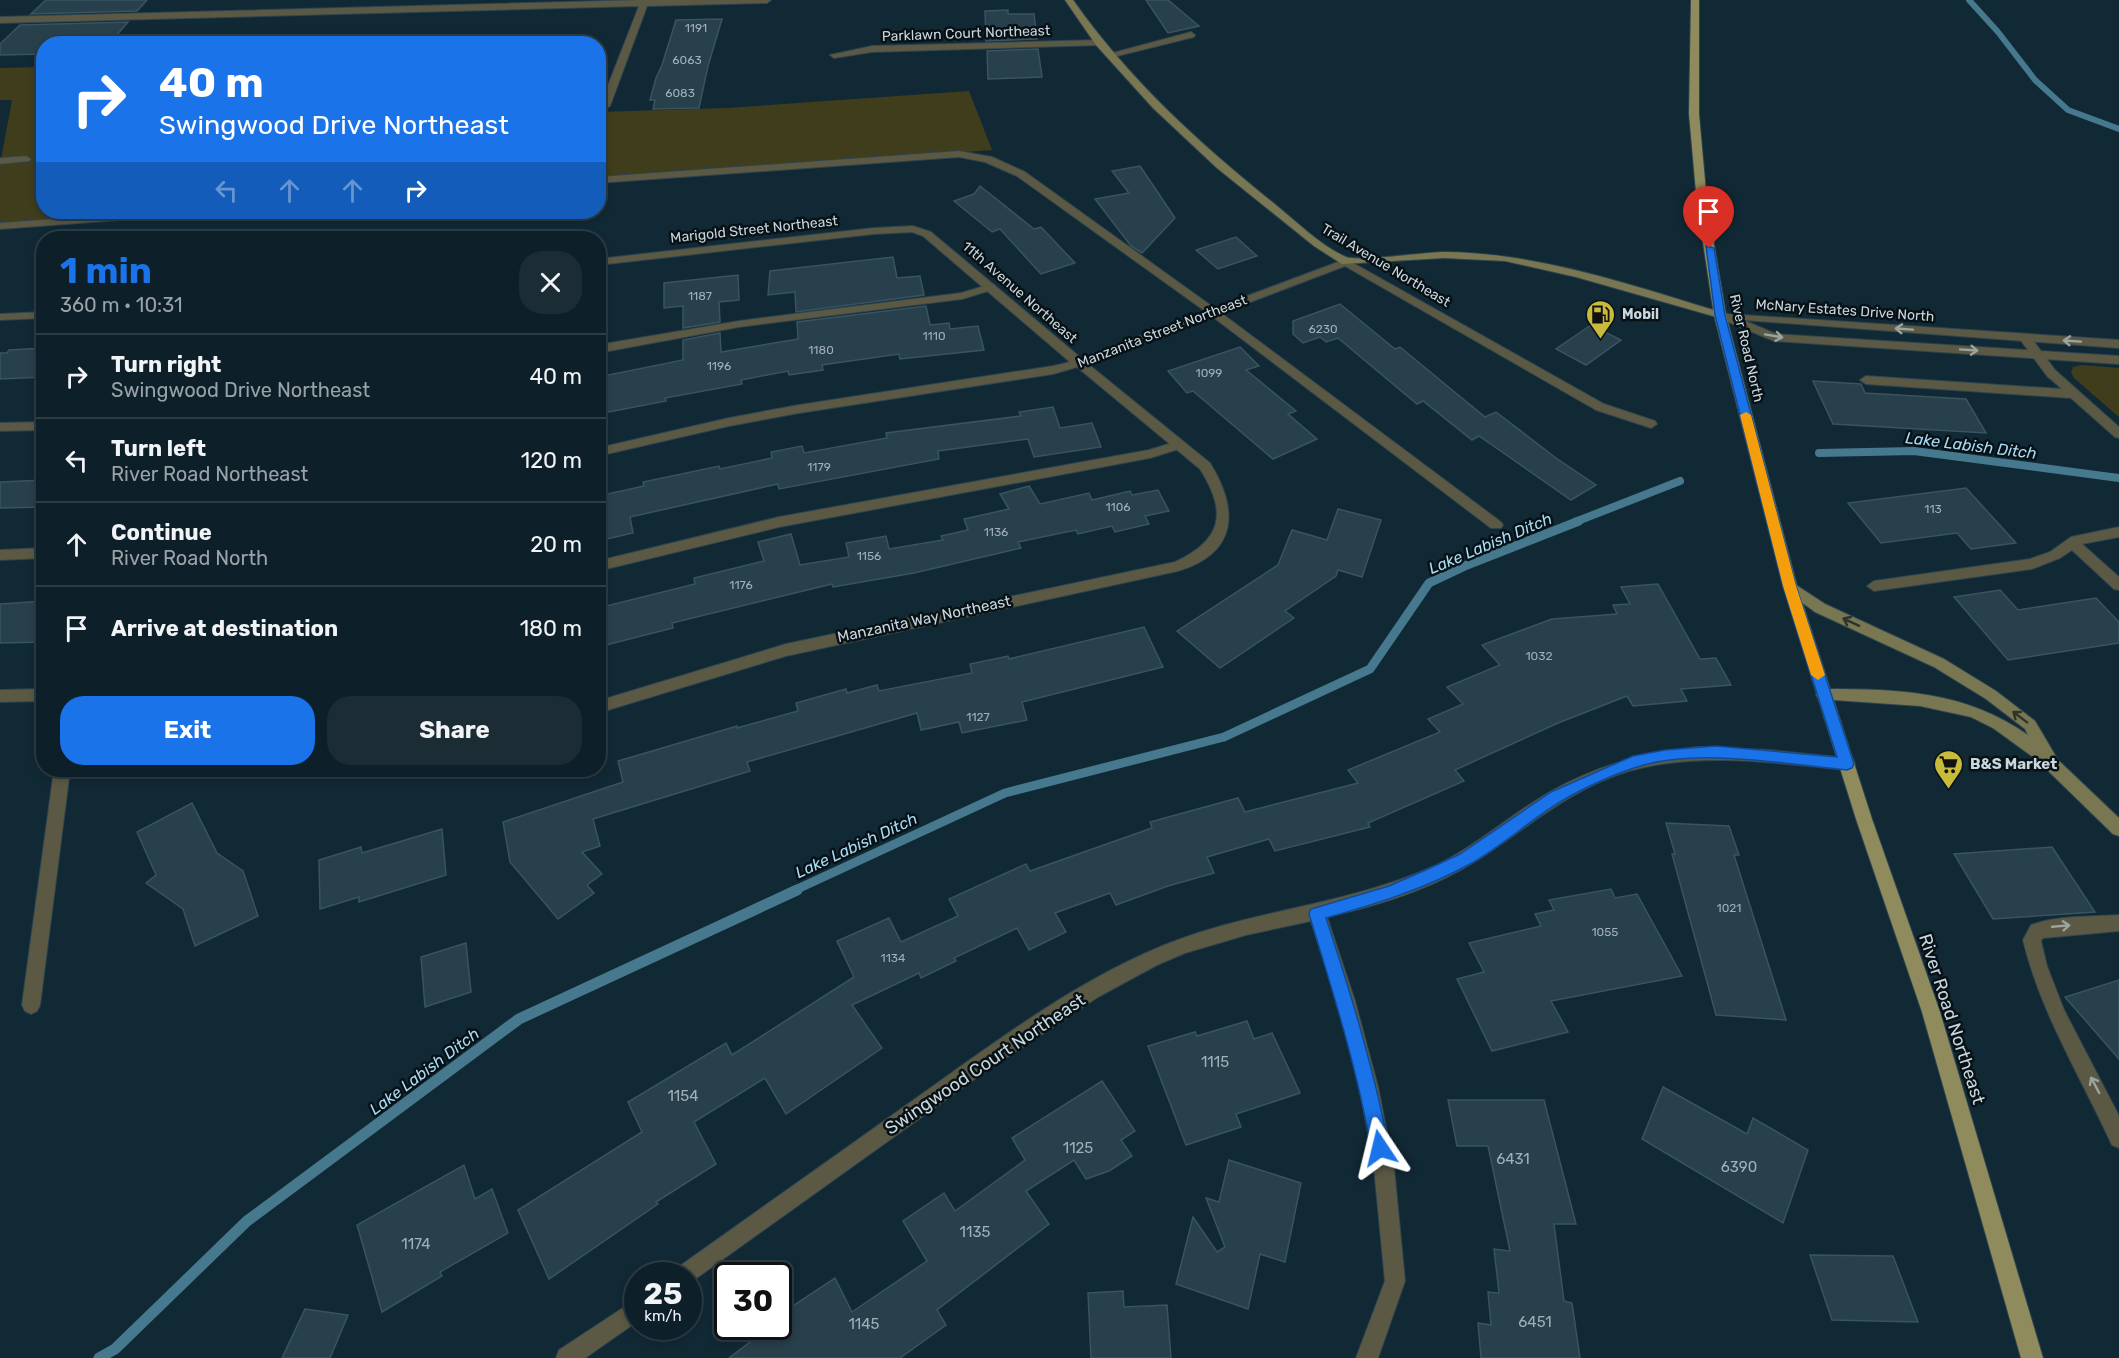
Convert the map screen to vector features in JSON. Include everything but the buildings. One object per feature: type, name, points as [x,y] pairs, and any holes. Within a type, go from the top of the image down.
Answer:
[{"type":"main road","name":"River Road North","points":[[1695,0],[1694,114],[1702,203],[1720,315],[1790,586],[1824,695]]},
{"type":"main road","name":"River Road Northeast","points":[[1824,695],[1930,1012],[2032,1358]]},
{"type":"street","points":[[0,20],[767,0]]},
{"type":"street","name":"Trail Avenue Northeast","points":[[1069,0],[1099,43],[1156,106],[1221,166],[1318,244],[1600,407],[1651,424]]},
{"type":"street","points":[[606,103],[644,2]]},
{"type":"street","points":[[1109,55],[1191,34]]},
{"type":"street","name":"Parklawn Court Northeast","points":[[834,55],[872,49],[1099,43]]},
{"type":"street","points":[[606,179],[921,155],[976,156],[1021,174],[1213,312],[1496,525]]},
{"type":"street","points":[[0,161],[26,159]]},
{"type":"street","points":[[0,226],[92,219]]},
{"type":"street","name":"Marigold Street Northeast","points":[[606,261],[862,232],[913,229]]},
{"type":"street","name":"11th Avenue Northeast","points":[[913,229],[936,239],[1079,363],[1205,466],[1218,484],[1225,511]]},
{"type":"street","name":"Manzanita Street Northeast","points":[[606,450],[787,411],[1053,370],[1079,363],[1346,262],[1444,255],[1505,258],[1578,274],[1720,315]]},
{"type":"street","points":[[606,348],[739,324],[962,296],[991,287]]},
{"type":"street","name":"McNary Estates Drive North","points":[[1720,315],[2119,344]]},
{"type":"street","name":"McNary Estates Drive North","points":[[1720,315],[1774,338],[2119,360]]},
{"type":"street","points":[[0,318],[36,316]]},
{"type":"street","points":[[2025,338],[2051,374],[2119,434]]},
{"type":"street","points":[[1866,380],[2073,394]]},
{"type":"street","points":[[0,428],[36,426]]},
{"type":"street","points":[[606,564],[779,522],[1150,454],[1178,445]]},
{"type":"street","name":"Manzanita Way Northeast","points":[[606,705],[819,641],[1178,566],[1205,553],[1219,534],[1225,511]]},
{"type":"street","points":[[1874,586],[2032,564],[2055,555],[2073,543],[2119,532]]},
{"type":"street","points":[[2073,543],[2119,585]]},
{"type":"street","points":[[0,555],[36,554]]},
{"type":"street","points":[[1790,586],[1820,608],[1939,663],[1991,695],[2030,725],[2053,765]]},
{"type":"street","points":[[0,696],[36,695]]},
{"type":"street","points":[[1824,695],[1880,696],[1953,705],[1980,714],[2053,765],[2119,829]]},
{"type":"street","name":"Swingwood Court Northeast","points":[[702,1262],[1015,1039],[1098,988],[1152,959],[1193,941],[1231,929],[1317,914],[1391,892],[1466,858],[1556,796],[1633,762],[1701,752],[1731,752],[1847,764]]},
{"type":"street","points":[[32,1005],[61,777]]},
{"type":"street","points":[[1317,914],[1346,1001],[1369,1087],[1384,1168],[1395,1281],[1367,1358]]},
{"type":"street","points":[[2119,923],[2055,927],[2037,931],[2032,940],[2044,988],[2105,1104],[2119,1138]]},
{"type":"street","points":[[567,1358],[624,1318]]},
{"type":"shaded area","points":[[36,67],[36,219],[61,219],[0,223],[0,165],[12,100],[0,100],[0,68]]},
{"type":"shaded area","points":[[969,91],[992,150],[606,178],[606,112],[727,108]]},
{"type":"shaded area","points":[[2082,365],[2119,368],[2119,417],[2074,378],[2071,372],[2073,367]]},
{"type":"waterway","points":[[1969,0],[1998,32],[2035,80],[2068,110],[2119,129]]},
{"type":"waterway","name":"Lake Labish Ditch","points":[[1819,453],[1914,451],[2119,478]]},
{"type":"waterway","name":"Lake Labish Ditch","points":[[1575,522],[1680,481]]},
{"type":"waterway","name":"Lake Labish Ditch","points":[[793,891],[1005,793],[1224,737],[1370,669],[1429,583],[1467,565],[1579,521]]},
{"type":"waterway","name":"Lake Labish Ditch","points":[[99,1358],[115,1349],[247,1221],[519,1019],[797,890]]},
{"type":"slow traffic","points":[[1746,415],[1790,586],[1818,675]]},
{"type":"place","name":"Mobil","points":[[1601,340]]},
{"type":"place","name":"B&S Market","points":[[1949,790]]},
{"type":"route","points":[[1380,1148],[1369,1087],[1352,1023],[1317,914],[1391,892],[1434,874],[1466,858],[1556,796],[1633,762],[1665,755],[1731,752],[1847,764],[1790,586],[1720,315],[1709,248]]}]
